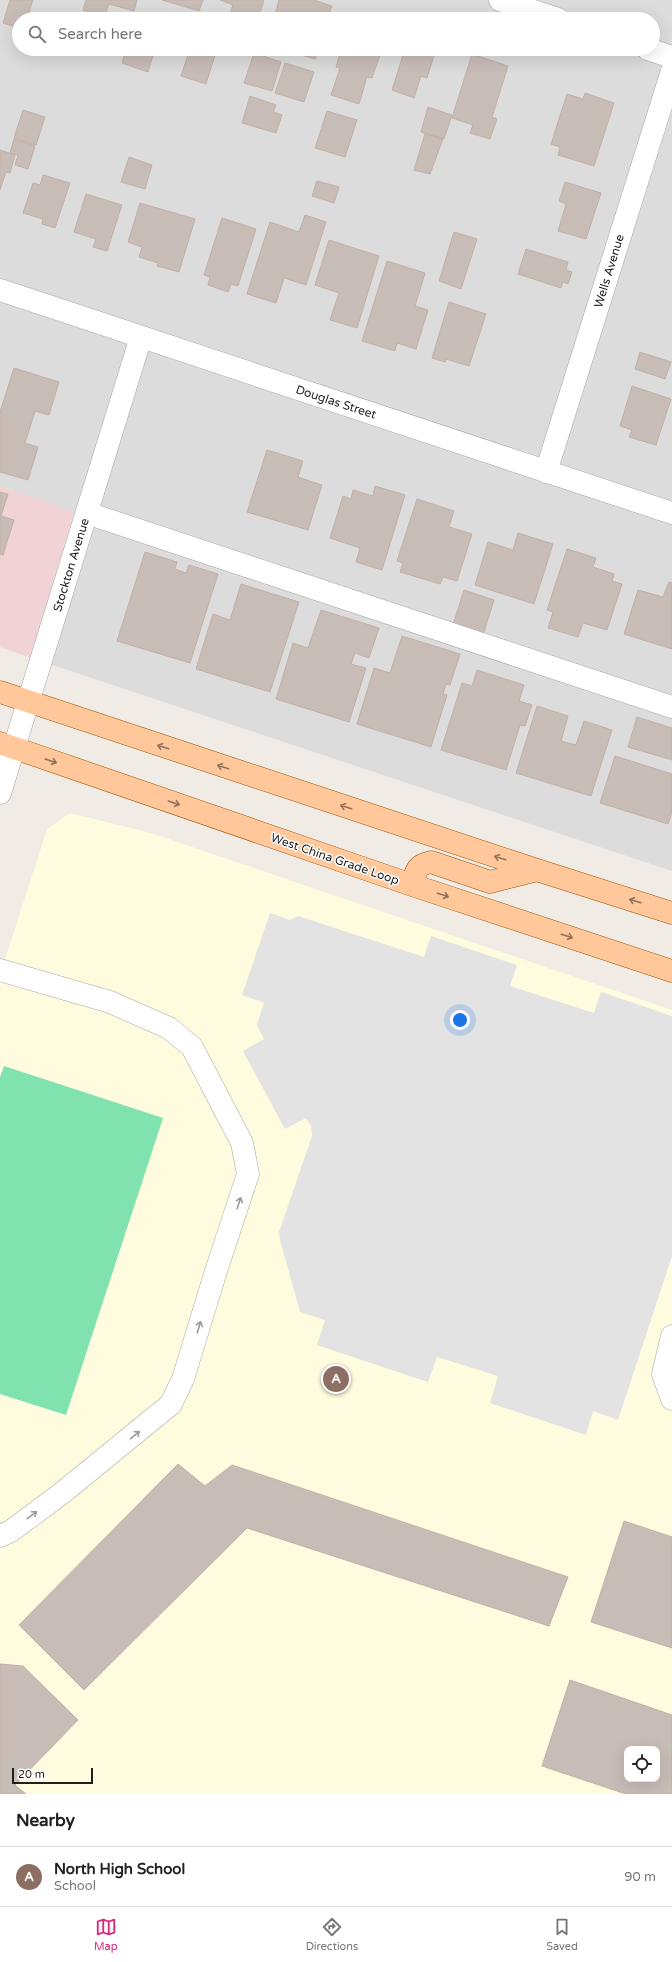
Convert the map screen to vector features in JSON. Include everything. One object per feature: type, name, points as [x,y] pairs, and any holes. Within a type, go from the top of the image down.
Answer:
[{"type":"main road","points":[[0,692],[29,703],[672,913]]},
{"type":"main road","name":"West China Grade Loop","points":[[7,746],[412,885],[672,971]]},
{"type":"main road","points":[[412,885],[417,869],[422,864],[431,862],[490,882],[537,870]]},
{"type":"street","points":[[500,0],[537,12]]},
{"type":"street","points":[[660,53],[672,57]]},
{"type":"street","name":"Wells Avenue","points":[[546,472],[672,71]]},
{"type":"street","name":"Douglas Street","points":[[0,290],[672,513]]},
{"type":"street","name":"Stockton Avenue","points":[[0,793],[7,746],[29,703],[142,337]]},
{"type":"street","points":[[87,513],[672,707]]},
{"type":"street","points":[[0,970],[110,1002],[169,1028],[192,1047],[242,1143],[248,1174],[183,1379],[171,1404],[62,1492],[11,1531],[0,1536]]},
{"type":"street","points":[[672,1336],[664,1374],[672,1399]]},
{"type":"shaded area","points":[[0,0],[672,0],[672,871],[31,658],[74,513],[0,486]]},
{"type":"shaded area","points":[[0,486],[74,512],[31,658],[0,647]]},
{"type":"shaded area","points":[[70,813],[151,833],[672,1010],[672,1794],[0,1794],[0,975],[47,829]]},
{"type":"shaded area","points":[[270,913],[290,920],[298,916],[424,957],[431,936],[517,965],[510,986],[594,1013],[601,992],[672,1016],[672,1256],[618,1420],[593,1411],[586,1435],[490,1403],[498,1376],[437,1357],[428,1382],[317,1345],[325,1320],[300,1312],[279,1232],[312,1136],[311,1126],[306,1118],[285,1129],[243,1051],[264,1039],[257,1025],[264,1003],[242,995]]},
{"type":"green space","points":[[4,1066],[163,1118],[66,1415],[0,1394],[0,1077]]},
{"type":"building","points":[[10,0],[33,0],[29,12],[12,12],[12,26],[3,23]]},
{"type":"building","points":[[86,0],[137,0],[134,11],[109,4],[106,12],[89,12],[83,10]]},
{"type":"building","points":[[162,0],[203,0],[199,11]]},
{"type":"building","points":[[220,0],[264,0],[260,12],[230,12],[233,5]]},
{"type":"building","points":[[279,0],[314,0],[332,6],[330,12],[276,12]]},
{"type":"building","points":[[124,56],[153,56],[148,72],[122,63]]},
{"type":"building","points":[[188,56],[215,56],[206,84],[181,76]]},
{"type":"building","points":[[253,56],[263,56],[281,62],[272,91],[244,83]]},
{"type":"building","points":[[304,56],[316,56],[315,59]]},
{"type":"building","points":[[339,56],[380,56],[372,78],[367,77],[359,104],[331,95],[340,68],[336,67]]},
{"type":"building","points":[[403,56],[434,56],[427,78],[421,76],[414,98],[392,90]]},
{"type":"building","points":[[471,56],[478,56],[508,66],[492,117],[497,119],[490,139],[470,133],[473,125],[452,118]]},
{"type":"building","points":[[285,63],[314,72],[304,102],[275,93]]},
{"type":"building","points":[[585,93],[614,103],[594,166],[558,155],[560,147],[551,144],[567,94],[583,99]]},
{"type":"building","points":[[250,96],[276,105],[273,112],[282,115],[276,133],[242,123]]},
{"type":"building","points":[[428,107],[452,115],[444,139],[421,132]]},
{"type":"building","points":[[23,110],[45,117],[36,145],[14,138]]},
{"type":"building","points":[[327,111],[357,120],[345,157],[315,148]]},
{"type":"building","points":[[425,134],[443,139],[430,174],[414,170]]},
{"type":"building","points":[[14,139],[35,146],[28,169],[15,165],[18,155],[10,153]]},
{"type":"building","points":[[0,150],[15,155],[10,173],[6,172],[0,190]]},
{"type":"building","points":[[129,157],[152,165],[145,189],[121,182]]},
{"type":"building","points":[[43,175],[70,183],[55,228],[42,224],[43,219],[23,213],[33,183],[40,185]]},
{"type":"building","points":[[317,181],[339,187],[334,203],[312,196]]},
{"type":"building","points":[[565,182],[601,193],[586,239],[558,231],[566,204],[559,201]]},
{"type":"building","points":[[86,194],[122,205],[107,251],[93,247],[96,239],[74,232]]},
{"type":"building","points":[[140,203],[195,219],[179,272],[157,266],[158,263],[139,257],[142,247],[128,242]]},
{"type":"building","points":[[305,215],[326,222],[306,285],[284,278],[276,303],[247,294],[270,222],[299,232]]},
{"type":"building","points":[[222,218],[256,229],[238,286],[231,284],[228,292],[208,285],[210,277],[204,275]]},
{"type":"building","points":[[454,232],[477,239],[461,289],[439,281]]},
{"type":"building","points":[[329,240],[379,256],[357,328],[330,320],[339,293],[315,285]]},
{"type":"building","points":[[526,249],[568,262],[566,270],[572,272],[568,284],[563,282],[561,288],[518,274]]},
{"type":"building","points":[[387,261],[425,273],[415,306],[428,310],[416,349],[397,343],[395,351],[362,341]]},
{"type":"building","points":[[449,302],[486,314],[469,366],[446,359],[445,362],[432,358]]},
{"type":"building","points":[[640,352],[671,362],[665,379],[635,369]]},
{"type":"building","points":[[14,368],[59,382],[49,415],[35,411],[25,443],[38,447],[28,480],[0,472],[0,412]]},
{"type":"building","points":[[632,386],[671,399],[656,445],[629,437],[632,430],[620,426]]},
{"type":"building","points":[[267,450],[303,461],[298,477],[322,485],[308,530],[247,512]]},
{"type":"building","points":[[375,486],[405,495],[382,570],[356,562],[360,548],[330,538],[343,496],[351,499],[353,490],[373,496]]},
{"type":"building","points":[[0,492],[8,494],[1,516],[14,520],[3,555],[0,554]]},
{"type":"building","points":[[417,499],[454,511],[449,527],[472,534],[457,581],[443,577],[440,584],[400,572],[403,563],[397,561]]},
{"type":"building","points":[[518,533],[553,544],[534,604],[475,585],[488,542],[513,550]]},
{"type":"building","points":[[567,549],[596,558],[593,567],[614,574],[612,581],[622,584],[607,630],[583,623],[578,637],[548,628],[553,612],[547,610]]},
{"type":"building","points":[[145,552],[177,562],[175,569],[186,573],[189,565],[218,574],[190,663],[117,641]]},
{"type":"building","points":[[669,582],[672,583],[672,649],[624,634],[638,590],[663,597]]},
{"type":"building","points":[[241,584],[299,602],[270,692],[196,669],[213,614],[230,620]]},
{"type":"building","points":[[464,590],[494,600],[483,635],[453,625]]},
{"type":"building","points":[[321,610],[379,628],[369,658],[355,653],[351,664],[366,668],[349,722],[276,699],[293,643],[308,648]]},
{"type":"building","points":[[402,636],[460,654],[450,685],[446,684],[443,694],[447,695],[431,747],[357,724],[374,668],[390,673]]},
{"type":"building","points":[[477,670],[524,685],[519,701],[532,705],[525,726],[520,725],[506,770],[441,750],[462,683],[472,686]]},
{"type":"building","points":[[537,706],[568,716],[561,741],[576,745],[584,721],[612,730],[591,796],[516,773]]},
{"type":"building","points":[[637,717],[672,728],[672,760],[628,747]]},
{"type":"building","points":[[615,756],[672,774],[672,812],[668,824],[600,803]]},
{"type":"building","points":[[178,1464],[205,1486],[232,1465],[568,1577],[549,1626],[247,1528],[84,1690],[19,1625]]},
{"type":"building","points":[[624,1521],[672,1537],[672,1648],[591,1622]]},
{"type":"building","points":[[0,1664],[23,1666],[78,1720],[15,1785],[26,1794],[0,1794]]},
{"type":"building","points":[[570,1680],[672,1715],[672,1794],[626,1794],[542,1766]]},
{"type":"place","name":"North High School","points":[[336,1379]]}]
